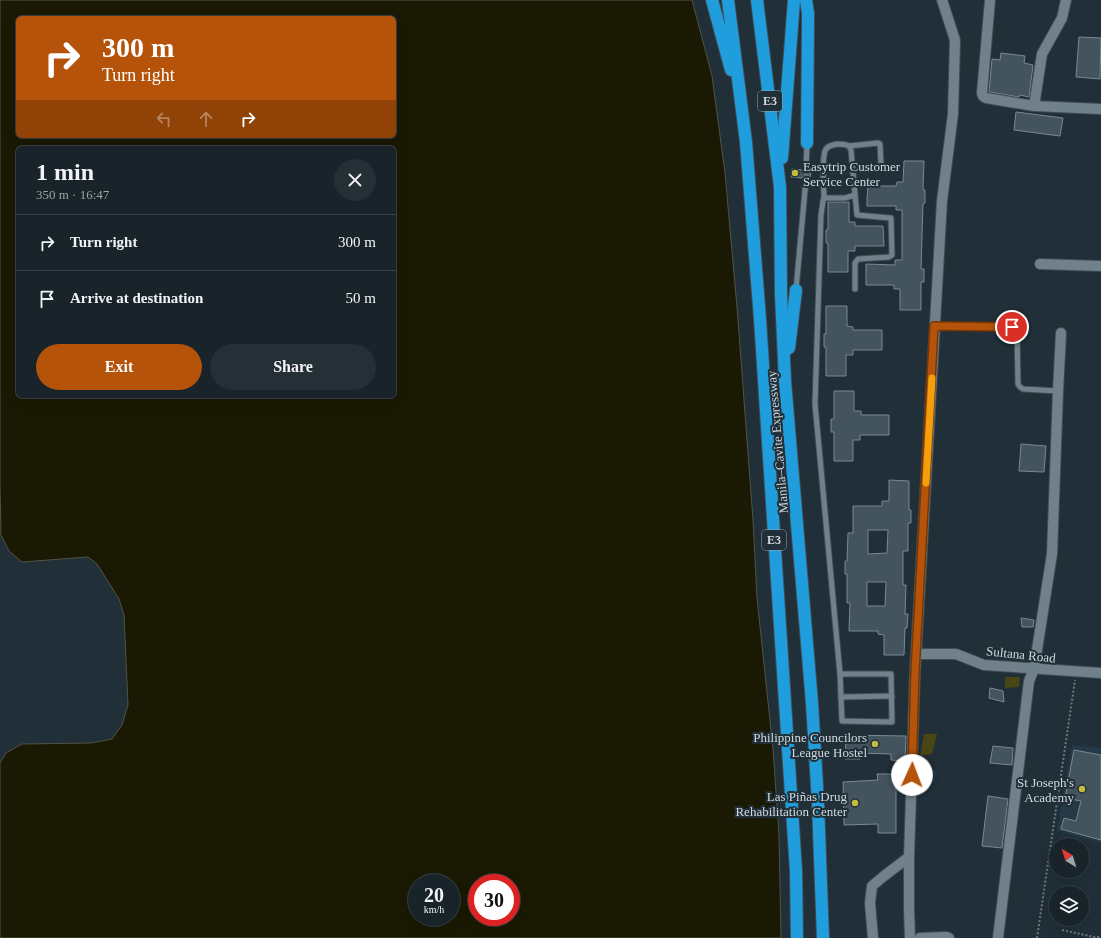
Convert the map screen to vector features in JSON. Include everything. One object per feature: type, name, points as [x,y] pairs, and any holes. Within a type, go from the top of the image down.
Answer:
[{"type":"highway","points":[[712,0],[732,73],[746,142]]},
{"type":"highway","name":"Manila–Cavite Expressway","points":[[719,0],[746,142]]},
{"type":"highway","name":"Manila–Cavite Expressway","points":[[728,0],[746,142],[760,319],[796,863],[798,938]]},
{"type":"highway","name":"Manila–Cavite Expressway","points":[[758,0],[780,187],[780,295],[812,703],[824,938]]},
{"type":"highway","name":"Manila–Cavite Expressway","points":[[760,16],[762,0]]},
{"type":"highway","points":[[780,187],[794,0]]},
{"type":"highway","points":[[806,0],[808,13],[807,143]]},
{"type":"highway","points":[[786,381],[796,290]]},
{"type":"street","points":[[910,938],[909,857],[916,654],[942,201],[953,114],[955,40],[942,0]]},
{"type":"street","points":[[990,0],[982,93],[986,98],[1034,106],[1101,109]]},
{"type":"street","points":[[1034,106],[1042,54],[1062,18],[1066,0]]},
{"type":"street","points":[[1040,264],[1101,266]]},
{"type":"street","points":[[998,938],[1029,681],[1034,669],[1052,554],[1061,333]]},
{"type":"street","name":"Sultana Road","points":[[916,654],[956,654],[984,665],[1101,673]]},
{"type":"street","points":[[873,938],[870,903],[872,886],[909,857]]},
{"type":"street","points":[[920,938],[949,938]]},
{"type":"lane","points":[[806,171],[807,143]]},
{"type":"lane","points":[[840,674],[891,674],[892,722],[842,721],[840,674],[815,404],[821,216],[824,198],[825,151],[832,145],[845,144],[849,146],[878,143],[880,144],[881,165]]},
{"type":"lane","points":[[849,146],[851,150],[856,215],[891,218],[892,255],[889,257],[856,260],[855,289]]},
{"type":"lane","points":[[796,290],[806,179]]},
{"type":"lane","points":[[824,198],[844,198],[855,195]]},
{"type":"lane","points":[[934,326],[1012,327],[1016,329],[1018,384],[1020,387],[1023,389],[1058,391]]},
{"type":"lane","points":[[841,697],[892,696]]},
{"type":"path","points":[[1037,938],[1076,672]]},
{"type":"path","points":[[1062,930],[1094,937],[1101,937]]},
{"type":"shaded area","points":[[0,0],[692,0],[712,76],[725,173],[737,307],[753,520],[757,598],[773,749],[779,835],[781,938],[0,938],[0,763],[6,753],[22,744],[91,743],[112,739],[122,725],[128,705],[124,615],[119,599],[97,564],[88,557],[22,562],[9,551],[1,535],[0,485]]},
{"type":"shaded area","points":[[1005,677],[1020,677],[1019,687],[1005,688]]},
{"type":"shaded area","points":[[924,734],[937,734],[932,754],[920,756]]},
{"type":"shaded area","name":"St Joseph's Academy","points":[[1072,745],[1101,748],[1101,843],[1089,840],[1089,838],[1083,838],[1057,831]]},
{"type":"shaded area","points":[[922,769],[937,770],[935,783],[921,781]]},
{"type":"building","points":[[1079,37],[1101,38],[1100,79],[1076,77]]},
{"type":"building","points":[[1001,53],[1025,56],[1024,63],[1033,65],[1029,97],[1020,95],[1019,97],[989,92],[992,59],[1000,60]]},
{"type":"building","points":[[1016,112],[1063,118],[1060,136],[1014,130]]},
{"type":"building","points":[[904,161],[924,161],[923,190],[925,190],[925,203],[923,204],[921,269],[924,269],[924,282],[921,282],[921,310],[900,310],[900,289],[894,289],[894,285],[866,285],[866,264],[895,265],[895,260],[902,260],[902,210],[896,210],[896,206],[867,206],[868,186],[896,186],[897,182],[903,182]]},
{"type":"building","points":[[792,169],[802,170],[805,175],[811,172],[810,178],[806,175],[802,178],[791,177]]},
{"type":"building","points":[[828,202],[849,202],[849,222],[855,222],[855,226],[883,226],[884,246],[855,246],[855,251],[848,251],[848,272],[828,272],[828,243],[826,243],[826,230],[828,229]]},
{"type":"building","points":[[826,306],[847,306],[847,326],[853,327],[853,330],[882,330],[882,350],[853,350],[853,355],[846,355],[846,376],[826,376],[826,347],[824,347],[824,334],[826,334]]},
{"type":"building","points":[[834,391],[854,391],[854,411],[861,411],[861,415],[889,415],[889,435],[860,435],[860,440],[853,440],[853,461],[834,461],[834,432],[831,432],[831,419],[834,419]]},
{"type":"building","points":[[1021,444],[1046,446],[1044,472],[1019,471]]},
{"type":"building","points":[[889,480],[909,481],[909,510],[911,510],[911,523],[908,523],[908,551],[903,551],[903,585],[906,585],[905,614],[908,614],[907,628],[905,628],[904,655],[884,655],[884,635],[878,634],[878,631],[849,631],[850,603],[847,603],[847,574],[845,574],[845,561],[847,561],[848,533],[853,533],[853,506],[882,506],[882,501],[889,501]],"holes":[[[868,530],[888,530],[887,553],[868,554]],[[867,582],[886,582],[885,606],[867,606]]]},
{"type":"building","points":[[1021,618],[1034,620],[1033,627],[1022,627]]},
{"type":"building","points":[[990,688],[1003,691],[1004,702],[989,698]]},
{"type":"building","points":[[846,735],[906,736],[905,761],[891,760],[891,754],[860,753],[860,759],[845,759]]},
{"type":"building","points":[[993,746],[1013,748],[1012,765],[990,763]]},
{"type":"building","name":"St Joseph's Academy","points":[[1074,750],[1101,755],[1101,840],[1061,829],[1064,818],[1076,821],[1081,801],[1065,798]]},
{"type":"building","points":[[877,774],[896,774],[896,833],[878,833],[878,824],[844,825],[843,782],[878,780]]},
{"type":"building","points":[[988,796],[1008,799],[1002,848],[982,846]]},
{"type":"slow traffic","points":[[926,483],[932,378]]},
{"type":"place","name":"Easytrip Customer Service Center","points":[[795,173]]},
{"type":"place","name":"Philippine Councilors League Hostel","points":[[875,744]]},
{"type":"place","name":"St Joseph's Academy","points":[[1082,789]]},
{"type":"place","name":"Las Piñas Drug Rehabilitation Center","points":[[855,803]]},
{"type":"route","points":[[912,775],[915,672],[934,326],[1012,327]]}]
